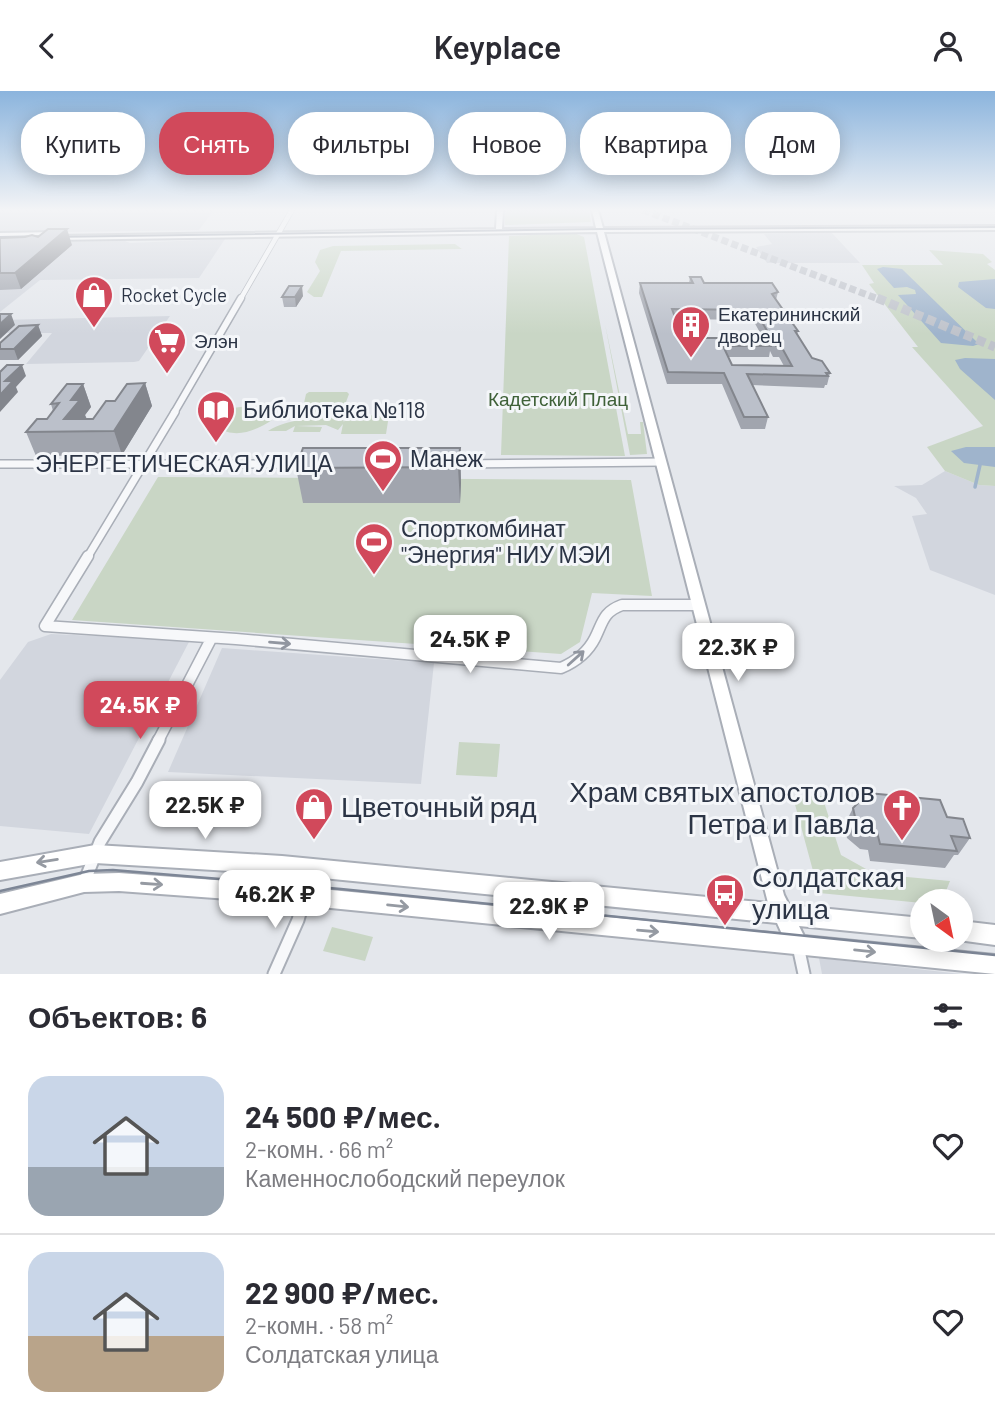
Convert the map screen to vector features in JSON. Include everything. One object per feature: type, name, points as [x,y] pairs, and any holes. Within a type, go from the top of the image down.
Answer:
[{"type":"main road","points":[[662,462],[781,914],[797,944],[995,965]]},
{"type":"main road","points":[[313,867],[910,927]]},
{"type":"main road","points":[[84,883],[119,882],[305,896]]},
{"type":"main road","points":[[973,932],[995,935]]},
{"type":"street","points":[[269,251],[198,367],[145,463],[45,626],[562,668],[581,655],[595,638],[598,623],[612,608],[622,605],[698,605]]},
{"type":"street","points":[[439,464],[662,462],[607,251]]},
{"type":"street","name":"ЭНЕРГЕТИЧЕСКАЯ УЛИЦА","points":[[0,464],[310,464]]},
{"type":"street","points":[[0,904],[84,883],[95,854],[137,782],[211,639]]},
{"type":"street","points":[[0,871],[95,854],[313,867],[298,920],[274,974]]},
{"type":"street","points":[[305,896],[797,944],[804,974]]},
{"type":"shaded area","points":[[0,251],[217,251],[199,278],[40,280],[0,312]]},
{"type":"shaded area","points":[[759,251],[849,251],[860,263],[767,263]]},
{"type":"shaded area","points":[[170,316],[139,361],[134,362],[26,364],[52,333],[7,333],[0,339],[0,320]]},
{"type":"shaded area","points":[[945,471],[979,485],[995,486],[995,595],[930,570],[912,516],[927,514],[916,498],[894,486],[922,485]]},
{"type":"shaded area","points":[[51,634],[190,640],[89,834],[0,826],[0,680],[28,642]]},
{"type":"shaded area","points":[[222,648],[434,663],[421,784],[168,772]]},
{"type":"shaded area","points":[[819,958],[961,974],[822,974]]},
{"type":"green space","points":[[319,251],[341,251],[322,297],[314,297],[307,292],[320,271],[315,262]]},
{"type":"green space","name":"Кадетский Плац","points":[[508,251],[587,251],[625,456],[501,455]]},
{"type":"green space","points":[[930,251],[983,254],[992,262],[987,264],[995,270],[995,486],[979,485],[945,471],[927,447],[983,426],[912,347],[918,347],[869,284],[874,283],[862,265],[943,265]]},
{"type":"green space","points":[[605,324],[628,434],[641,434],[640,422],[643,422],[647,454],[630,455]]},
{"type":"green space","points":[[306,394],[349,394],[343,410],[302,412]]},
{"type":"green space","points":[[262,407],[272,420],[253,430],[239,433],[218,427],[224,409]]},
{"type":"green space","points":[[389,415],[386,434],[341,434],[343,424],[338,430],[326,425],[296,426],[322,427],[320,432],[293,432],[295,426],[286,431],[268,431],[285,423],[304,420],[342,418],[344,422],[346,416]]},
{"type":"green space","name":"Спорткомбинат \"Энергия\" НИУ МЭИ","points":[[158,477],[631,480],[652,596],[592,593],[580,642],[561,654],[72,620]]},
{"type":"green space","points":[[459,742],[500,744],[497,777],[456,775]]},
{"type":"green space","points":[[822,796],[841,855],[875,874],[950,881],[947,889],[910,889],[910,902],[819,893],[793,797]]},
{"type":"green space","points":[[332,927],[373,937],[365,961],[323,951]]},
{"type":"water","points":[[877,269],[902,269],[979,344],[973,346],[941,343],[898,295],[916,294],[915,290],[907,287],[894,288]]},
{"type":"water","points":[[995,279],[995,309],[986,308],[958,287],[959,282]]},
{"type":"water","points":[[995,359],[995,400],[960,369],[955,360]]},
{"type":"water","points":[[966,447],[995,447],[995,467],[964,463],[951,451]]},
{"type":"building","points":[[0,251],[41,251],[15,273],[0,273]]},
{"type":"building","points":[[690,277],[701,277],[704,283],[772,283],[778,292],[772,294],[798,331],[795,331],[812,358],[822,361],[830,373],[826,373],[828,376],[747,374],[768,417],[744,417],[724,373],[668,372],[640,283],[693,283]],"holes":[[[672,309],[755,310],[776,346],[781,346],[792,366],[732,365],[723,346],[771,346],[771,338],[683,338]]]},
{"type":"building","points":[[289,286],[302,286],[295,297],[282,297]]},
{"type":"building","points":[[0,314],[11,314],[0,324]]},
{"type":"building","points":[[38,325],[14,349],[0,349],[0,343],[19,326]]},
{"type":"building","points":[[7,365],[22,365],[5,381],[13,381],[0,395],[0,372]]},
{"type":"building","points":[[145,383],[114,431],[26,432],[37,419],[47,419],[59,403],[51,404],[67,384],[83,384],[71,400],[80,400],[64,419],[93,419],[106,401],[115,401],[127,384]]},
{"type":"building","points":[[303,448],[460,448],[458,467],[296,468]]},
{"type":"building","points":[[868,793],[940,800],[947,817],[963,819],[970,838],[951,836],[957,851],[880,844],[877,832],[869,832],[856,821],[853,808]]},
{"type":"waterway","points":[[975,487],[980,465]]},
{"type":"tunnel","points":[[752,251],[881,300]]},
{"type":"tunnel","points":[[877,298],[995,347]]},
{"type":"tram line","points":[[0,891],[89,871],[113,870],[341,889],[995,955]]},
{"type":"place","name":"Rocket Cycle","points":[[94,329]]},
{"type":"place","name":"Екатерининский дворец","points":[[691,359]]},
{"type":"place","name":"Элэн","points":[[167,375]]},
{"type":"place","name":"Библиотека №118","points":[[216,444]]},
{"type":"place","name":"Манеж","points":[[383,493]]},
{"type":"place","name":"Спорткомбинат \"Энергия\" НИУ МЭИ","points":[[374,576]]},
{"type":"place","name":"Цветочный ряд","points":[[314,841]]},
{"type":"place","name":"Храм святых апостолов Петра и Павла","points":[[902,842]]},
{"type":"place","name":"Солдатская улица","points":[[725,927]]}]
